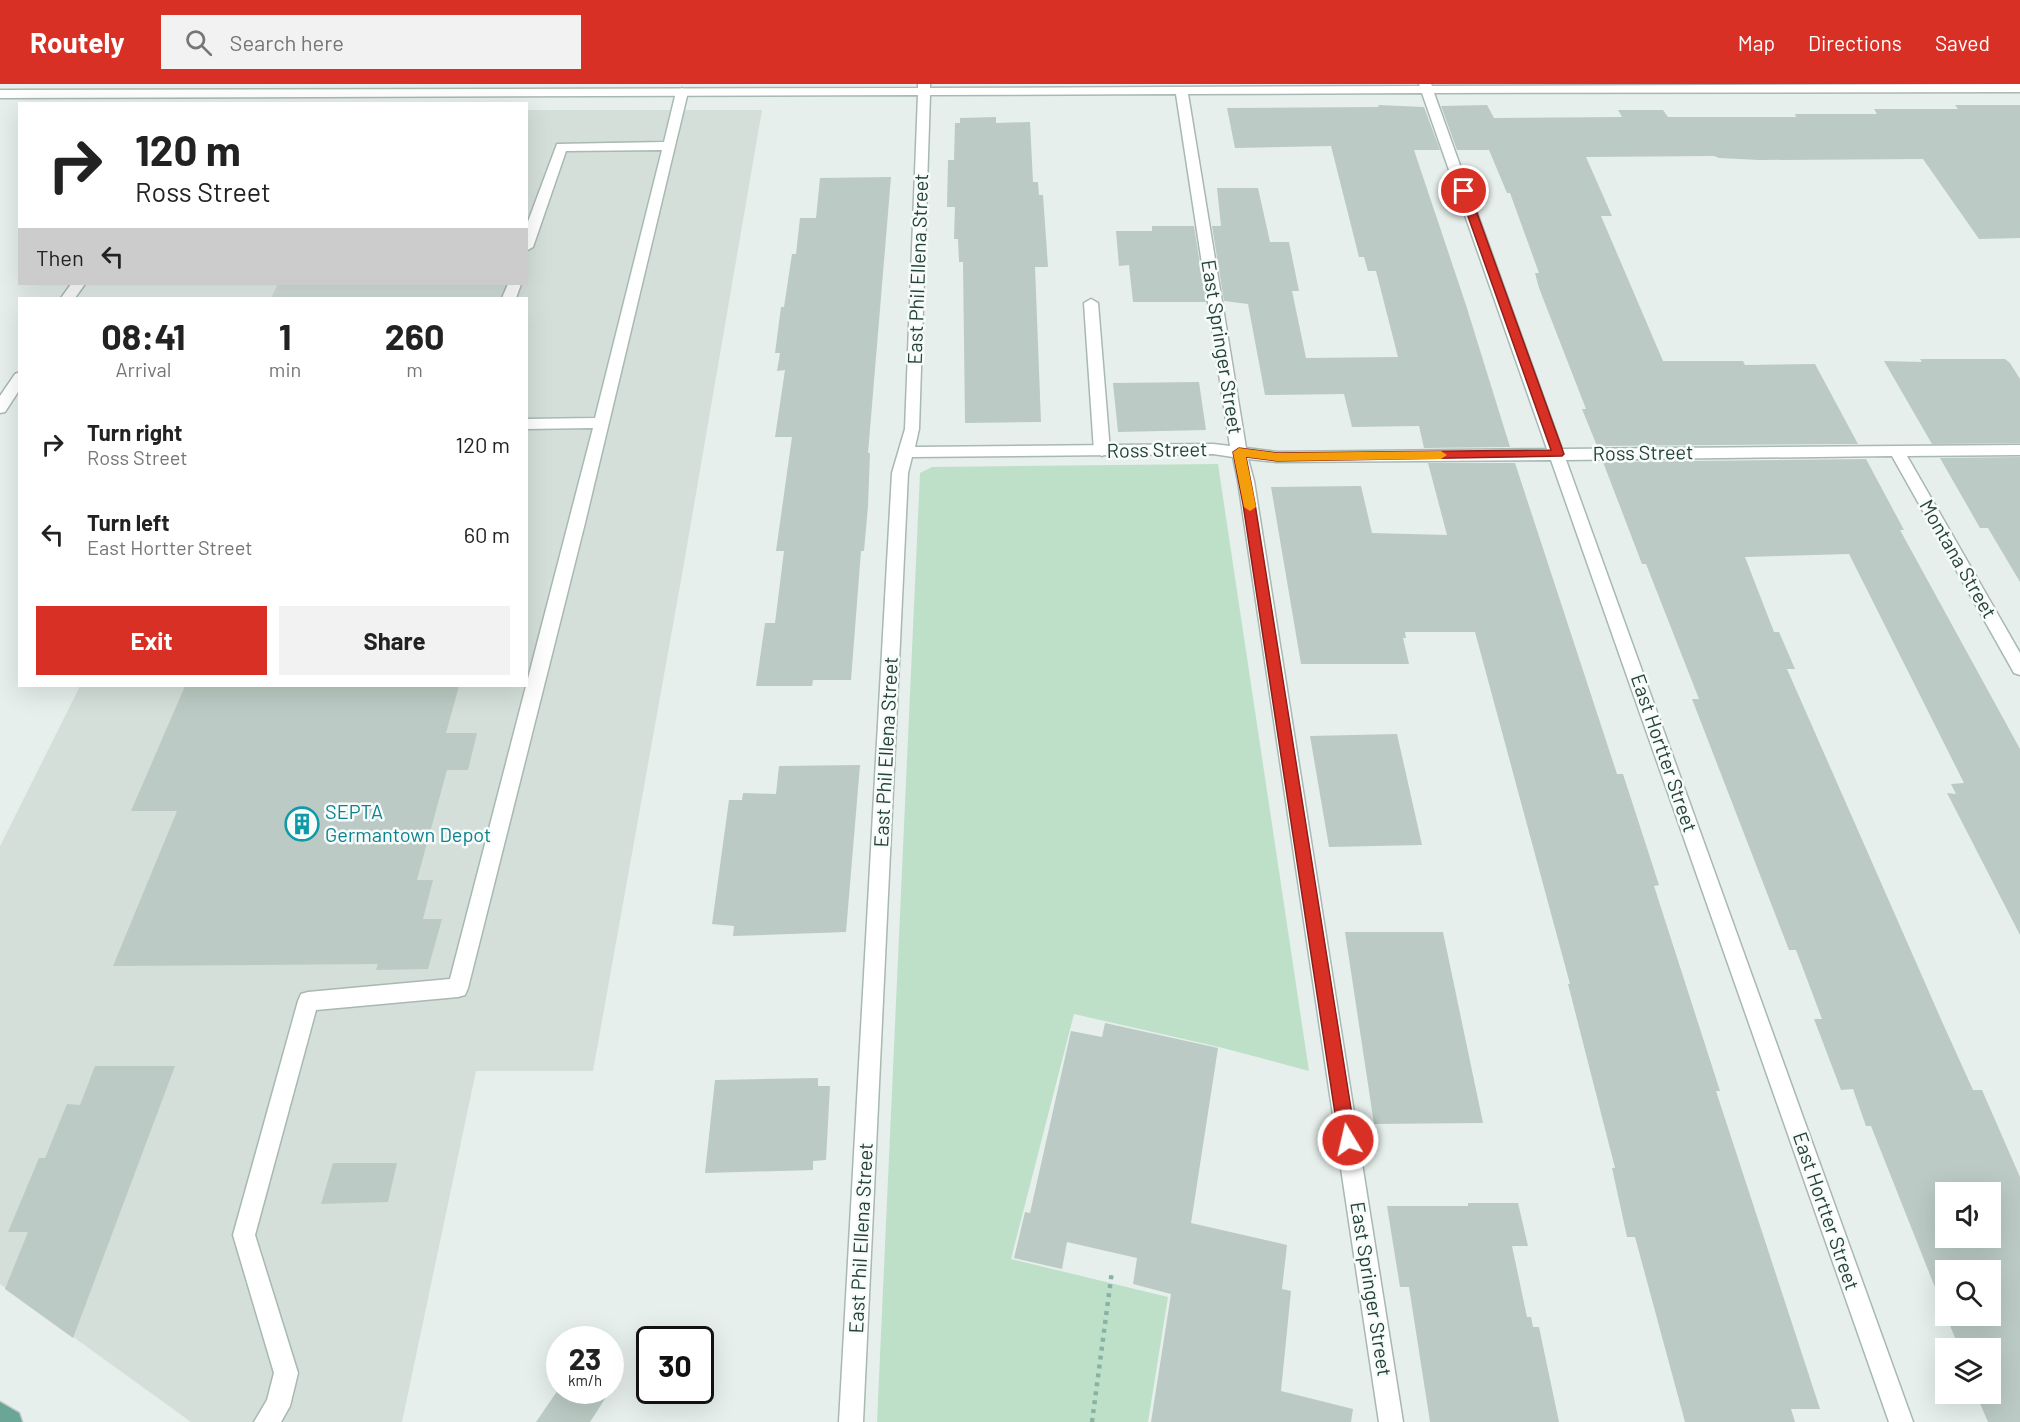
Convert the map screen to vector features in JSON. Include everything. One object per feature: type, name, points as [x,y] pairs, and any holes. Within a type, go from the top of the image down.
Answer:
[{"type":"main road","points":[[0,1414],[10,1422]]},
{"type":"street","points":[[0,94],[682,92],[924,87],[1181,90],[1426,86],[2020,88]]},
{"type":"street","name":"East Hortter Street","points":[[1426,86],[1901,1422]]},
{"type":"street","name":"East Phil Ellena Street","points":[[851,1422],[900,473],[912,429],[924,87]]},
{"type":"street","name":"East Springer Street","points":[[1181,90],[1247,493],[1391,1422]]},
{"type":"street","points":[[266,1422],[278,1406],[286,1373],[244,1235],[308,1001],[458,988],[682,92]]},
{"type":"street","points":[[528,241],[561,147],[669,146]]},
{"type":"street","points":[[1091,303],[1102,451]]},
{"type":"street","points":[[0,408],[18,380]]},
{"type":"street","points":[[528,424],[601,423]]},
{"type":"street","name":"Ross Street","points":[[906,452],[1213,449],[1277,457],[2020,450]]},
{"type":"street","name":"Montana Street","points":[[1896,450],[2020,668]]},
{"type":"path","points":[[1092,1422],[1112,1271]]},
{"type":"shaded area","name":"SEPTA Germantown Depot","points":[[528,110],[762,110],[593,1071],[476,1071],[402,1422],[191,1422],[0,1284],[0,846],[80,687],[528,687],[528,297],[272,297],[278,285],[528,285]]},
{"type":"green space","points":[[1218,464],[1309,1071],[1223,1048],[1074,1014],[1011,1259],[1168,1297],[1148,1422],[877,1422],[920,473],[932,467]]},
{"type":"building","points":[[1378,105],[1424,107],[1440,150],[1414,150],[1466,305],[1510,447],[1424,448],[1419,426],[1352,427],[1344,394],[1265,395],[1248,304],[1224,301],[1212,226],[1221,226],[1217,188],[1258,188],[1270,242],[1289,242],[1299,291],[1292,291],[1306,358],[1398,357],[1376,271],[1368,271],[1364,257],[1359,257],[1331,146],[1235,148],[1227,108],[1379,107]]},
{"type":"building","points":[[1487,105],[1494,118],[1622,117],[1618,110],[1663,110],[1668,117],[1796,117],[1795,114],[1877,114],[1874,109],[1958,109],[1955,105],[2020,105],[2020,238],[1979,239],[1923,159],[1759,160],[1714,156],[1586,157],[1612,216],[1601,216],[1663,361],[1743,361],[1745,365],[1815,364],[1858,444],[1597,446],[1582,409],[1586,409],[1539,288],[1535,273],[1539,273],[1510,193],[1507,193],[1489,150],[1457,150],[1441,106]]},
{"type":"building","points":[[996,117],[996,123],[1030,122],[1033,182],[1038,182],[1039,195],[1043,195],[1048,267],[1035,267],[1041,422],[965,423],[963,262],[959,262],[958,239],[954,239],[955,207],[947,207],[948,160],[954,160],[955,123],[960,123],[960,118]]},
{"type":"building","points":[[891,177],[868,453],[870,453],[868,506],[864,551],[861,551],[851,680],[813,680],[812,686],[756,686],[765,623],[775,623],[784,551],[776,551],[792,437],[775,437],[785,370],[777,371],[780,353],[775,353],[781,307],[784,307],[792,254],[796,254],[800,218],[816,218],[820,178]]},
{"type":"building","points":[[1152,226],[1194,226],[1206,302],[1133,302],[1129,265],[1119,266],[1116,231],[1152,231]]},
{"type":"building","points":[[1920,359],[2005,359],[2010,363],[2020,379],[2020,443],[1932,444],[1884,361],[1922,362]]},
{"type":"building","points":[[1199,382],[1206,430],[1118,432],[1113,383]]},
{"type":"building","points":[[2020,457],[2020,582],[1988,528],[1980,528],[1940,458]]},
{"type":"building","points":[[1866,459],[1904,530],[1900,530],[2020,749],[2020,935],[1947,793],[1956,794],[1951,784],[1964,783],[1849,554],[1745,557],[1774,632],[1779,632],[1795,669],[1787,669],[1944,1026],[1973,1090],[1982,1090],[2020,1177],[2020,1422],[1988,1422],[1980,1404],[2001,1404],[2001,1338],[1955,1338],[1950,1326],[2001,1326],[2001,1260],[1935,1260],[1935,1287],[1871,1126],[1866,1126],[1853,1089],[1841,1090],[1814,1019],[1822,1019],[1796,950],[1789,950],[1692,699],[1699,699],[1646,564],[1642,564],[1603,462]]},
{"type":"building","points":[[1428,463],[1515,463],[1617,774],[1623,774],[1659,885],[1654,886],[1720,1091],[1716,1091],[1820,1409],[1791,1409],[1795,1422],[1685,1422],[1635,1237],[1627,1237],[1612,1168],[1615,1168],[1568,984],[1570,984],[1475,632],[1405,632],[1406,638],[1403,638],[1409,664],[1301,664],[1271,487],[1361,486],[1372,533],[1447,535]]},
{"type":"building","name":"SEPTA Germantown Depot","points":[[185,687],[459,687],[446,733],[477,733],[468,770],[447,770],[417,880],[433,880],[423,919],[442,919],[428,969],[376,970],[378,964],[113,966],[177,811],[131,811]]},
{"type":"building","points":[[1397,734],[1422,845],[1329,847],[1310,736]]},
{"type":"building","points":[[860,765],[846,932],[733,936],[734,926],[712,924],[729,800],[742,800],[743,793],[776,794],[779,766]]},
{"type":"building","points":[[1345,932],[1443,932],[1483,1123],[1374,1124]]},
{"type":"building","points":[[1105,1023],[1218,1048],[1191,1223],[1287,1245],[1282,1289],[1291,1291],[1281,1391],[1353,1409],[1351,1422],[1151,1422],[1171,1294],[1133,1284],[1137,1258],[1067,1242],[1062,1269],[1014,1258],[1025,1212],[1030,1213],[1071,1031],[1102,1037]]},
{"type":"building","points":[[95,1066],[175,1066],[73,1338],[5,1289],[28,1232],[8,1232],[39,1158],[45,1158],[67,1104],[80,1105]]},
{"type":"building","points":[[818,1078],[818,1086],[830,1086],[826,1160],[813,1161],[813,1170],[705,1173],[715,1080]]},
{"type":"building","points":[[333,1163],[397,1163],[388,1202],[321,1204]]},
{"type":"building","points":[[1468,1203],[1518,1203],[1528,1246],[1512,1246],[1527,1317],[1531,1317],[1533,1327],[1539,1327],[1559,1422],[1430,1422],[1409,1287],[1400,1287],[1387,1206],[1468,1206]]},
{"type":"building","points":[[548,1404],[602,1404],[590,1422],[536,1422]]},
{"type":"slow traffic","points":[[1250,507],[1239,452],[1277,457],[1441,455]]},
{"type":"place","name":"SEPTA Germantown Depot","points":[[302,824]]},
{"type":"route","points":[[1348,1140],[1239,452],[1277,457],[1558,454],[1464,191]]}]
